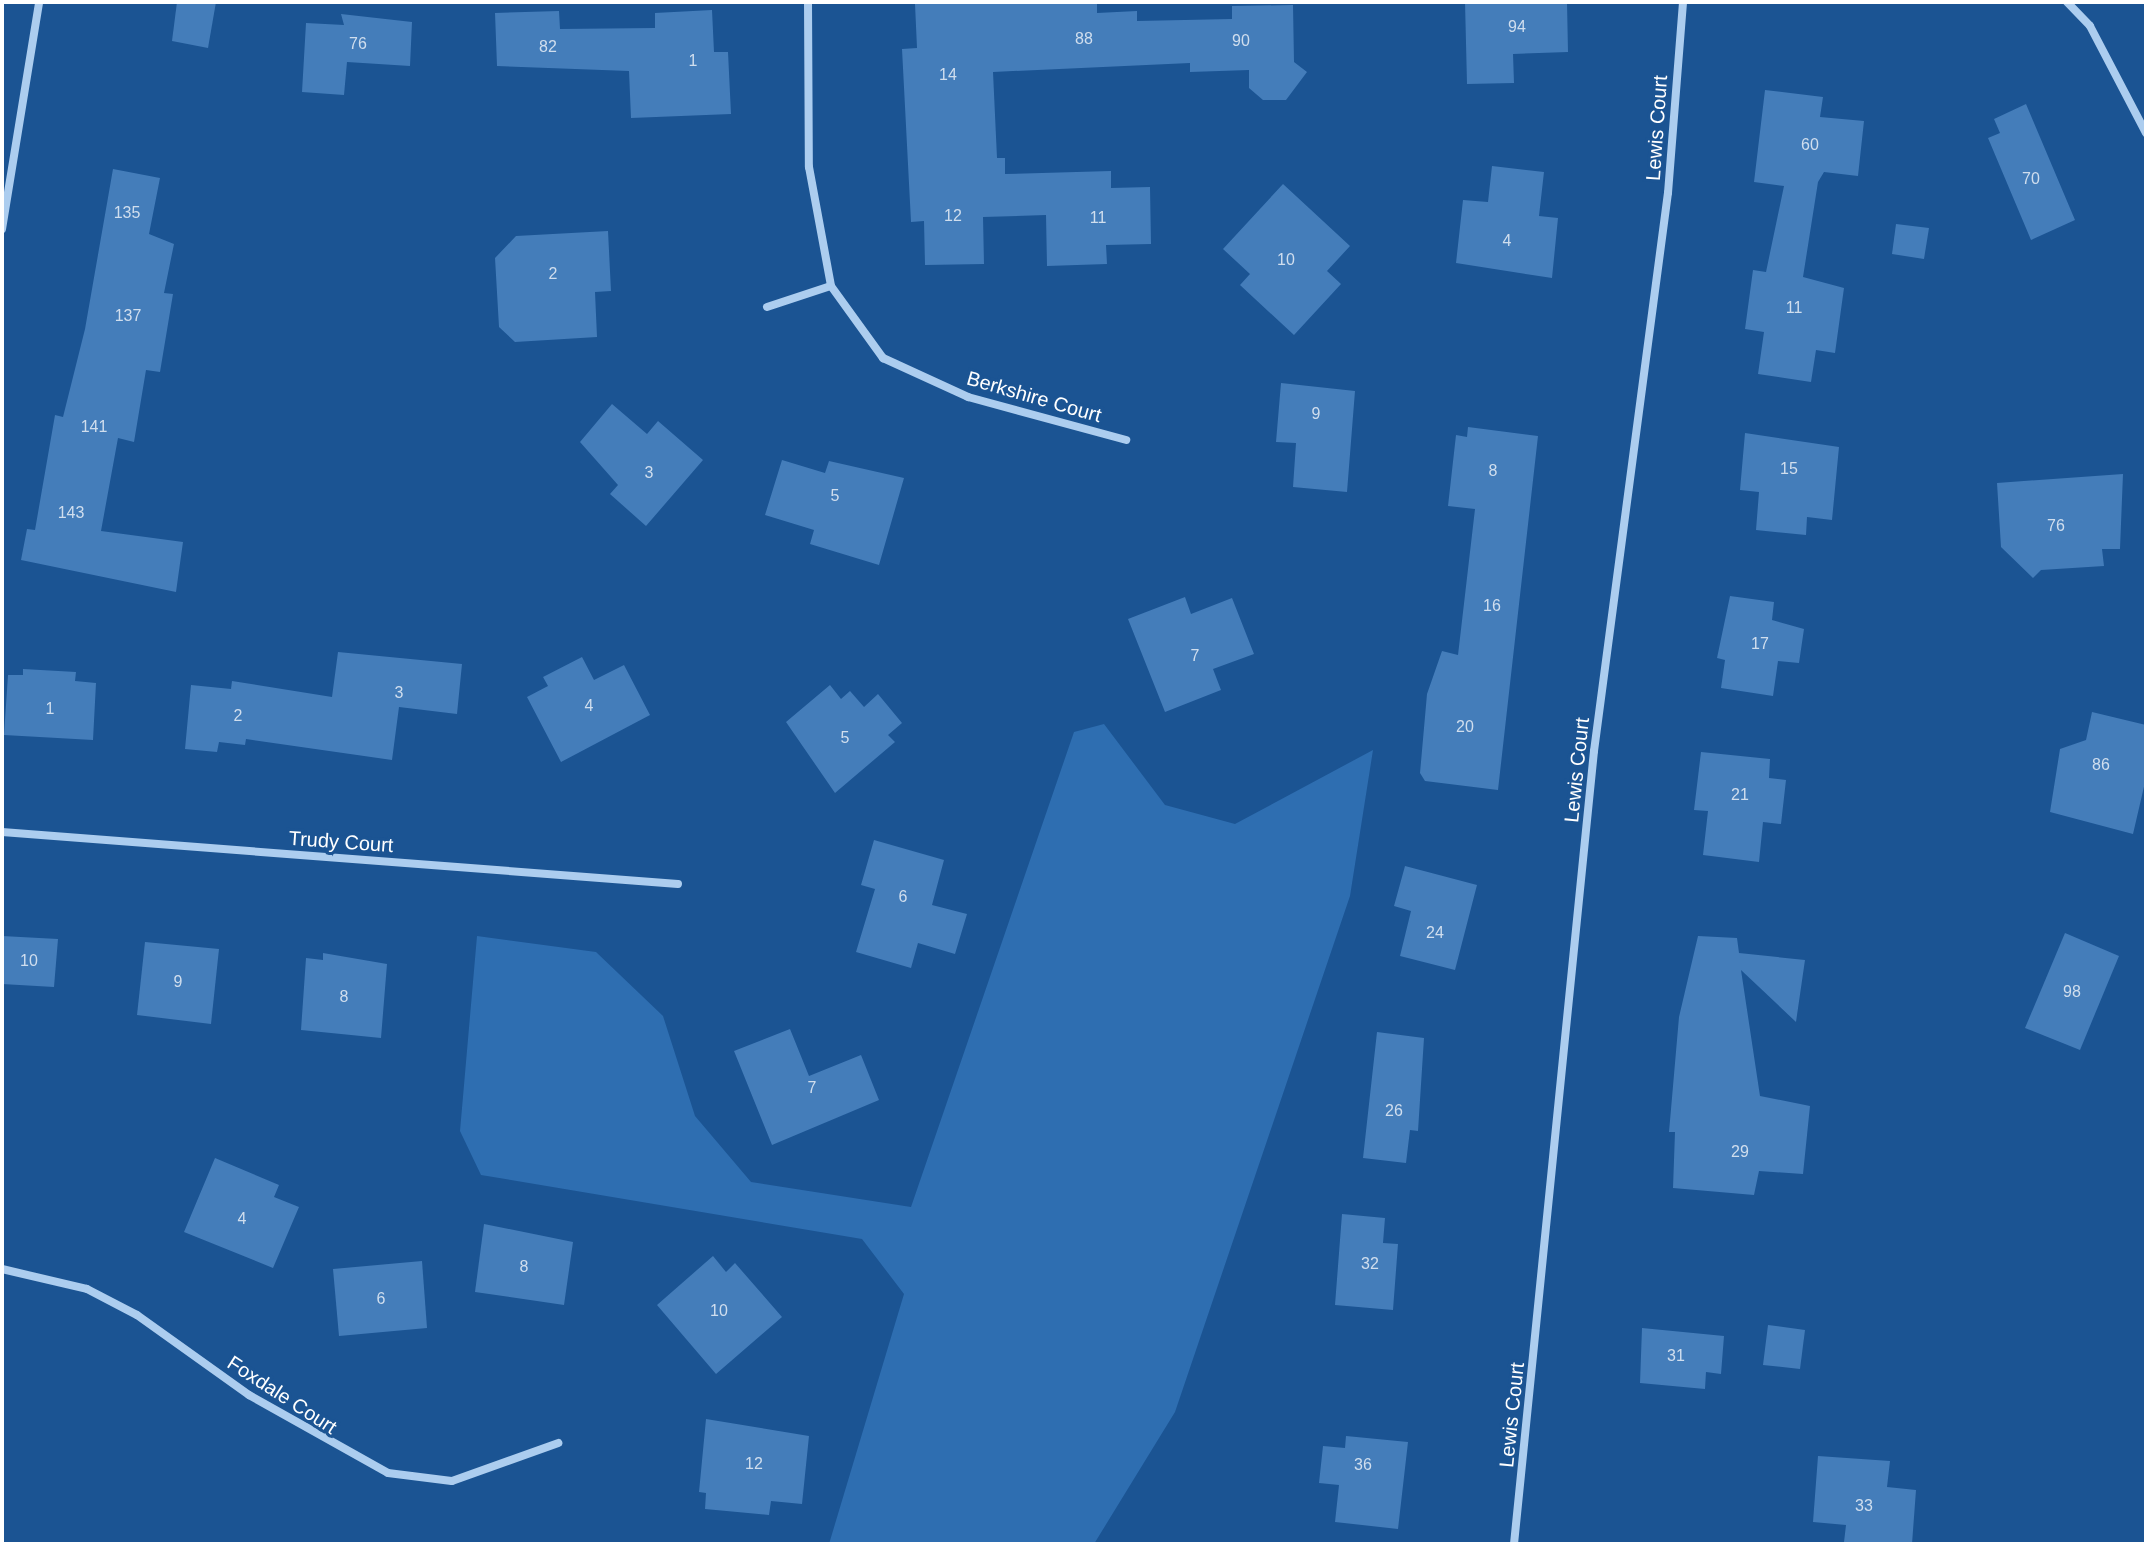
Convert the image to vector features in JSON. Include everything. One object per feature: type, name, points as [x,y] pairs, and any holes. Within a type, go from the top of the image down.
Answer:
[{"type":"street","points":[[2,229],[39,2]]},
{"type":"street","name":"Berkshire Court","points":[[808,2],[809,167],[831,286],[883,358],[968,397],[1126,440]]},
{"type":"street","name":"Lewis Court","points":[[1514,1544],[1594,751],[1668,193],[1683,2]]},
{"type":"street","points":[[2067,2],[2090,26],[2146,133]]},
{"type":"street","points":[[767,307],[831,286]]},
{"type":"street","name":"Trudy Court","points":[[2,832],[678,884]]},
{"type":"street","name":"Foxdale Court","points":[[2,1269],[87,1289],[323,1441],[388,1473],[452,1481],[558,1443]]},
{"type":"shaded area","points":[[1104,724],[1165,805],[1235,824],[1373,750],[1350,896],[1175,1412],[1094,1544],[829,1544],[904,1294],[862,1239],[481,1175],[460,1131],[477,936],[596,952],[663,1016],[695,1116],[751,1182],[911,1207],[1074,732]]},
{"type":"building","points":[[177,2],[216,2],[208,48],[172,41]]},
{"type":"building","points":[[1097,2],[1097,13],[1137,11],[1137,21],[1232,19],[1232,6],[1293,5],[1294,62],[1307,72],[1286,100],[1263,100],[1249,88],[1249,70],[1190,72],[1190,63],[993,72],[997,158],[1005,158],[1005,174],[1111,171],[1111,188],[1150,187],[1151,244],[1106,245],[1107,264],[1047,266],[1046,215],[983,217],[984,264],[925,265],[924,221],[911,222],[902,49],[917,48],[915,4]]},
{"type":"building","points":[[1465,2],[1567,2],[1568,52],[1513,54],[1514,83],[1467,84]]},
{"type":"building","points":[[712,10],[714,52],[728,52],[731,114],[631,118],[629,71],[497,66],[495,13],[559,11],[560,29],[655,28],[655,13]]},
{"type":"building","points":[[341,14],[412,22],[410,66],[347,62],[344,95],[302,92],[306,23],[344,25]]},
{"type":"building","points":[[1765,90],[1823,97],[1820,117],[1864,121],[1858,176],[1824,172],[1818,182],[1803,277],[1844,288],[1835,353],[1816,350],[1811,382],[1758,374],[1764,332],[1745,329],[1753,270],[1766,272],[1784,186],[1754,182]]},
{"type":"building","points":[[2026,104],[2075,220],[2031,240],[1988,138],[2000,133],[1994,119]]},
{"type":"building","points":[[1492,166],[1544,172],[1539,216],[1558,218],[1552,278],[1456,263],[1463,200],[1488,202]]},
{"type":"building","points":[[113,169],[160,178],[149,234],[174,244],[164,293],[173,294],[160,372],[146,370],[134,442],[118,438],[101,531],[183,542],[176,592],[21,560],[27,529],[35,530],[55,415],[63,417],[85,329]]},
{"type":"building","points":[[1283,184],[1350,246],[1327,271],[1341,284],[1294,335],[1240,285],[1250,274],[1223,249]]},
{"type":"building","points":[[1896,224],[1929,228],[1924,259],[1892,254]]},
{"type":"building","points":[[608,231],[611,291],[595,292],[597,337],[515,342],[499,327],[495,258],[516,236]]},
{"type":"building","points":[[1281,383],[1355,391],[1347,492],[1293,487],[1296,443],[1276,442]]},
{"type":"building","points":[[612,404],[647,434],[658,421],[703,460],[646,526],[610,494],[618,485],[580,442]]},
{"type":"building","points":[[1468,427],[1538,436],[1498,790],[1425,781],[1420,773],[1427,694],[1442,651],[1458,655],[1475,509],[1448,506],[1456,435],[1467,437]]},
{"type":"building","points":[[1745,433],[1839,447],[1832,520],[1807,517],[1806,535],[1756,530],[1759,492],[1740,490]]},
{"type":"building","points":[[782,460],[825,473],[829,461],[904,478],[879,565],[810,544],[814,530],[765,515]]},
{"type":"building","points":[[2123,474],[2120,549],[2102,549],[2104,566],[2041,570],[2033,578],[2001,547],[1997,483]]},
{"type":"building","points":[[1730,596],[1774,602],[1772,620],[1804,629],[1799,663],[1778,661],[1773,696],[1721,688],[1725,660],[1717,658]]},
{"type":"building","points":[[1185,597],[1191,614],[1232,598],[1254,654],[1213,669],[1221,690],[1165,712],[1128,619]]},
{"type":"building","points":[[338,652],[462,664],[457,714],[399,707],[392,760],[246,739],[245,745],[219,742],[217,752],[185,749],[191,685],[231,689],[232,681],[332,697]]},
{"type":"building","points":[[582,657],[594,680],[624,665],[650,715],[561,762],[527,697],[548,686],[543,677]]},
{"type":"building","points":[[23,669],[76,672],[75,681],[96,683],[93,740],[4,735],[8,675],[23,675]]},
{"type":"building","points":[[830,685],[841,699],[850,691],[864,707],[878,694],[902,723],[888,735],[895,742],[835,793],[786,722]]},
{"type":"building","points":[[2092,712],[2146,725],[2146,778],[2133,834],[2050,812],[2060,749],[2086,740]]},
{"type":"building","points":[[1701,752],[1770,759],[1769,778],[1786,780],[1781,824],[1763,822],[1759,862],[1703,855],[1708,811],[1694,810]]},
{"type":"building","points":[[874,840],[944,860],[932,905],[967,914],[955,954],[918,943],[911,968],[856,952],[875,889],[861,885]]},
{"type":"building","points":[[1405,866],[1477,885],[1455,970],[1400,956],[1411,911],[1394,906]]},
{"type":"building","points":[[2065,933],[2119,956],[2080,1050],[2025,1028]]},
{"type":"building","points":[[2,936],[58,939],[54,987],[2,984]]},
{"type":"building","points":[[1698,936],[1737,938],[1739,953],[1805,960],[1796,1022],[1741,970],[1760,1096],[1810,1106],[1803,1174],[1759,1171],[1754,1195],[1673,1188],[1675,1132],[1669,1132],[1679,1017]]},
{"type":"building","points":[[145,942],[219,949],[211,1024],[137,1015]]},
{"type":"building","points":[[323,953],[387,964],[381,1038],[301,1030],[306,958],[323,960]]},
{"type":"building","points":[[790,1029],[809,1076],[861,1055],[879,1100],[772,1145],[734,1051]]},
{"type":"building","points":[[1377,1032],[1424,1038],[1418,1131],[1410,1130],[1406,1163],[1363,1158]]},
{"type":"building","points":[[215,1158],[279,1185],[274,1197],[299,1207],[273,1268],[184,1232]]},
{"type":"building","points":[[1342,1214],[1385,1218],[1383,1243],[1398,1244],[1393,1310],[1335,1305]]},
{"type":"building","points":[[484,1224],[573,1242],[564,1305],[475,1292]]},
{"type":"building","points":[[713,1256],[726,1272],[735,1263],[782,1317],[716,1374],[657,1305]]},
{"type":"building","points":[[422,1261],[427,1328],[339,1336],[333,1269]]},
{"type":"building","points":[[1768,1325],[1805,1330],[1800,1369],[1763,1365]]},
{"type":"building","points":[[1642,1328],[1724,1336],[1721,1374],[1706,1372],[1705,1389],[1640,1383]]},
{"type":"building","points":[[706,1419],[809,1436],[802,1504],[771,1501],[769,1515],[705,1509],[706,1493],[699,1492]]},
{"type":"building","points":[[1346,1436],[1408,1442],[1398,1529],[1335,1522],[1339,1485],[1319,1483],[1323,1446],[1345,1448]]},
{"type":"building","points":[[1818,1456],[1890,1461],[1887,1487],[1916,1490],[1912,1544],[1844,1542],[1846,1525],[1813,1522]]}]
